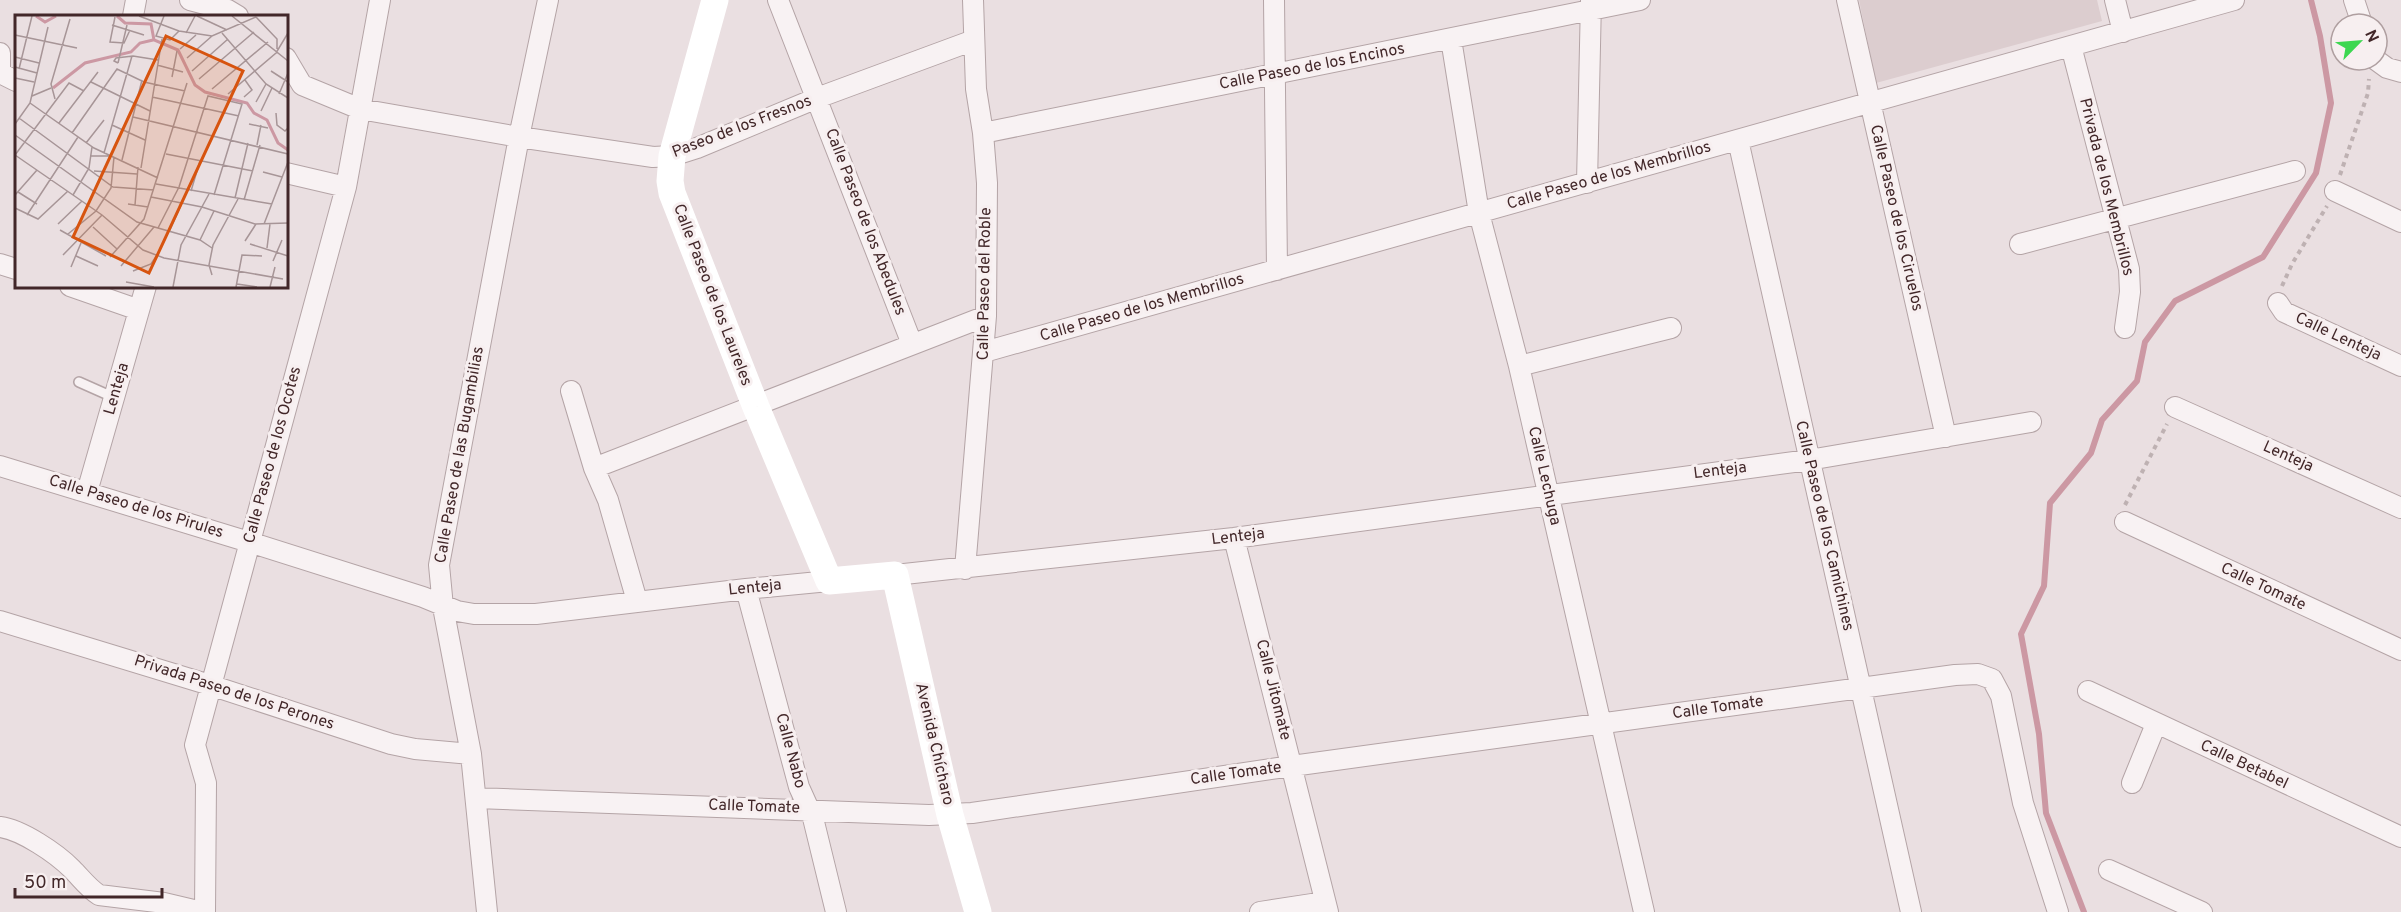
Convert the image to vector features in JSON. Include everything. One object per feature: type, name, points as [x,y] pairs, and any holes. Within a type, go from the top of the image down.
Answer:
[{"type":"street","points":[[133,15],[136,0]]},
{"type":"street","points":[[190,0],[228,10],[236,15]]},
{"type":"street","name":"Calle Paseo de los Ocotes","points":[[204,912],[206,783],[195,745],[346,187],[380,0]]},
{"type":"street","name":"Calle Paseo de las Bugambilias","points":[[487,912],[471,754],[443,607],[439,565],[519,137],[548,0]]},
{"type":"street","name":"Calle Paseo de los Laureles","points":[[715,0],[672,156],[670,181],[676,207],[828,581]]},
{"type":"street","name":"Calle Paseo de los Abedules","points":[[778,0],[912,344]]},
{"type":"street","name":"Calle Paseo del Roble","points":[[964,569],[986,316],[987,183],[983,133],[976,89],[973,0]]},
{"type":"street","points":[[1274,0],[1277,270]]},
{"type":"street","name":"Calle Paseo de los Encinos","points":[[983,133],[1451,39],[1591,4],[1640,0]]},
{"type":"street","name":"Calle Paseo de los Ciruelos","points":[[1847,0],[1946,436]]},
{"type":"street","points":[[2115,0],[2123,32]]},
{"type":"street","name":"Calle Paseo de los Membrillos","points":[[984,352],[2234,0]]},
{"type":"street","points":[[1587,183],[1591,4]]},
{"type":"street","name":"Calle Lechuga","points":[[1451,39],[1479,213],[1519,366],[1644,912]]},
{"type":"street","name":"Paseo de los Fresnos","points":[[288,61],[302,85],[360,109],[519,137],[653,157],[672,156],[697,148],[817,98],[974,40]]},
{"type":"street","name":"Privada de los Membrillos","points":[[2071,46],[2117,218],[2130,280],[2125,328]]},
{"type":"street","points":[[0,53],[0,67]]},
{"type":"street","points":[[0,73],[15,80]]},
{"type":"street","name":"Calle Paseo de los Camichines","points":[[1738,140],[1911,912]]},
{"type":"street","points":[[2020,244],[2295,171]]},
{"type":"street","points":[[288,173],[346,187]]},
{"type":"street","points":[[2335,191],[2401,222]]},
{"type":"street","points":[[0,264],[15,269]]},
{"type":"street","points":[[76,288],[139,310]]},
{"type":"street","name":"Lenteja","points":[[87,492],[145,288]]},
{"type":"street","name":"Calle Lenteja","points":[[2278,303],[2284,312],[2401,366]]},
{"type":"street","points":[[594,468],[986,316]]},
{"type":"street","points":[[1519,366],[1671,328]]},
{"type":"street","points":[[571,391],[594,468],[608,500],[637,601]]},
{"type":"street","name":"Lenteja","points":[[2175,407],[2401,508]]},
{"type":"street","name":"Lenteja","points":[[443,607],[474,614],[536,614],[746,589],[964,569],[1234,538],[1809,460],[2031,422]]},
{"type":"street","name":"Calle Paseo de los Pirules","points":[[0,466],[423,597],[443,607]]},
{"type":"street","name":"Calle Tomate","points":[[2124,522],[2401,650]]},
{"type":"street","name":"Calle Jitomate","points":[[1234,538],[1293,766],[1326,907]]},
{"type":"street","name":"Avenida Chícharo","points":[[895,575],[950,815],[978,912]]},
{"type":"street","name":"Calle Nabo","points":[[746,589],[799,787],[813,818],[836,912]]},
{"type":"street","name":"Privada Paseo de los Perones","points":[[0,621],[210,685],[391,744],[415,749],[471,754]]},
{"type":"street","name":"Calle Tomate","points":[[476,798],[950,815],[1955,675],[1978,674],[1992,679],[2001,696],[2023,803],[2058,912]]},
{"type":"street","name":"Calle Betabel","points":[[2088,691],[2401,837]]},
{"type":"street","points":[[2132,783],[2156,724]]},
{"type":"street","points":[[0,827],[17,831],[63,861],[90,890],[99,895],[156,902],[204,912]]},
{"type":"street","points":[[2109,870],[2202,912]]},
{"type":"street","points":[[1260,912],[1326,907]]},
{"type":"lane","points":[[79,382],[115,398]]},
{"type":"path","points":[[2124,522],[2122,511],[2175,407]]},
{"type":"shaded area","points":[[1859,0],[2097,0],[2102,21],[1876,83]]},
{"type":"waterway","points":[[2084,912],[2046,813],[2039,734],[2021,634],[2044,586],[2050,503],[2091,453],[2102,420],[2137,381],[2145,342],[2175,301],[2263,257],[2316,173],[2331,103],[2320,36],[2311,0]]}]
